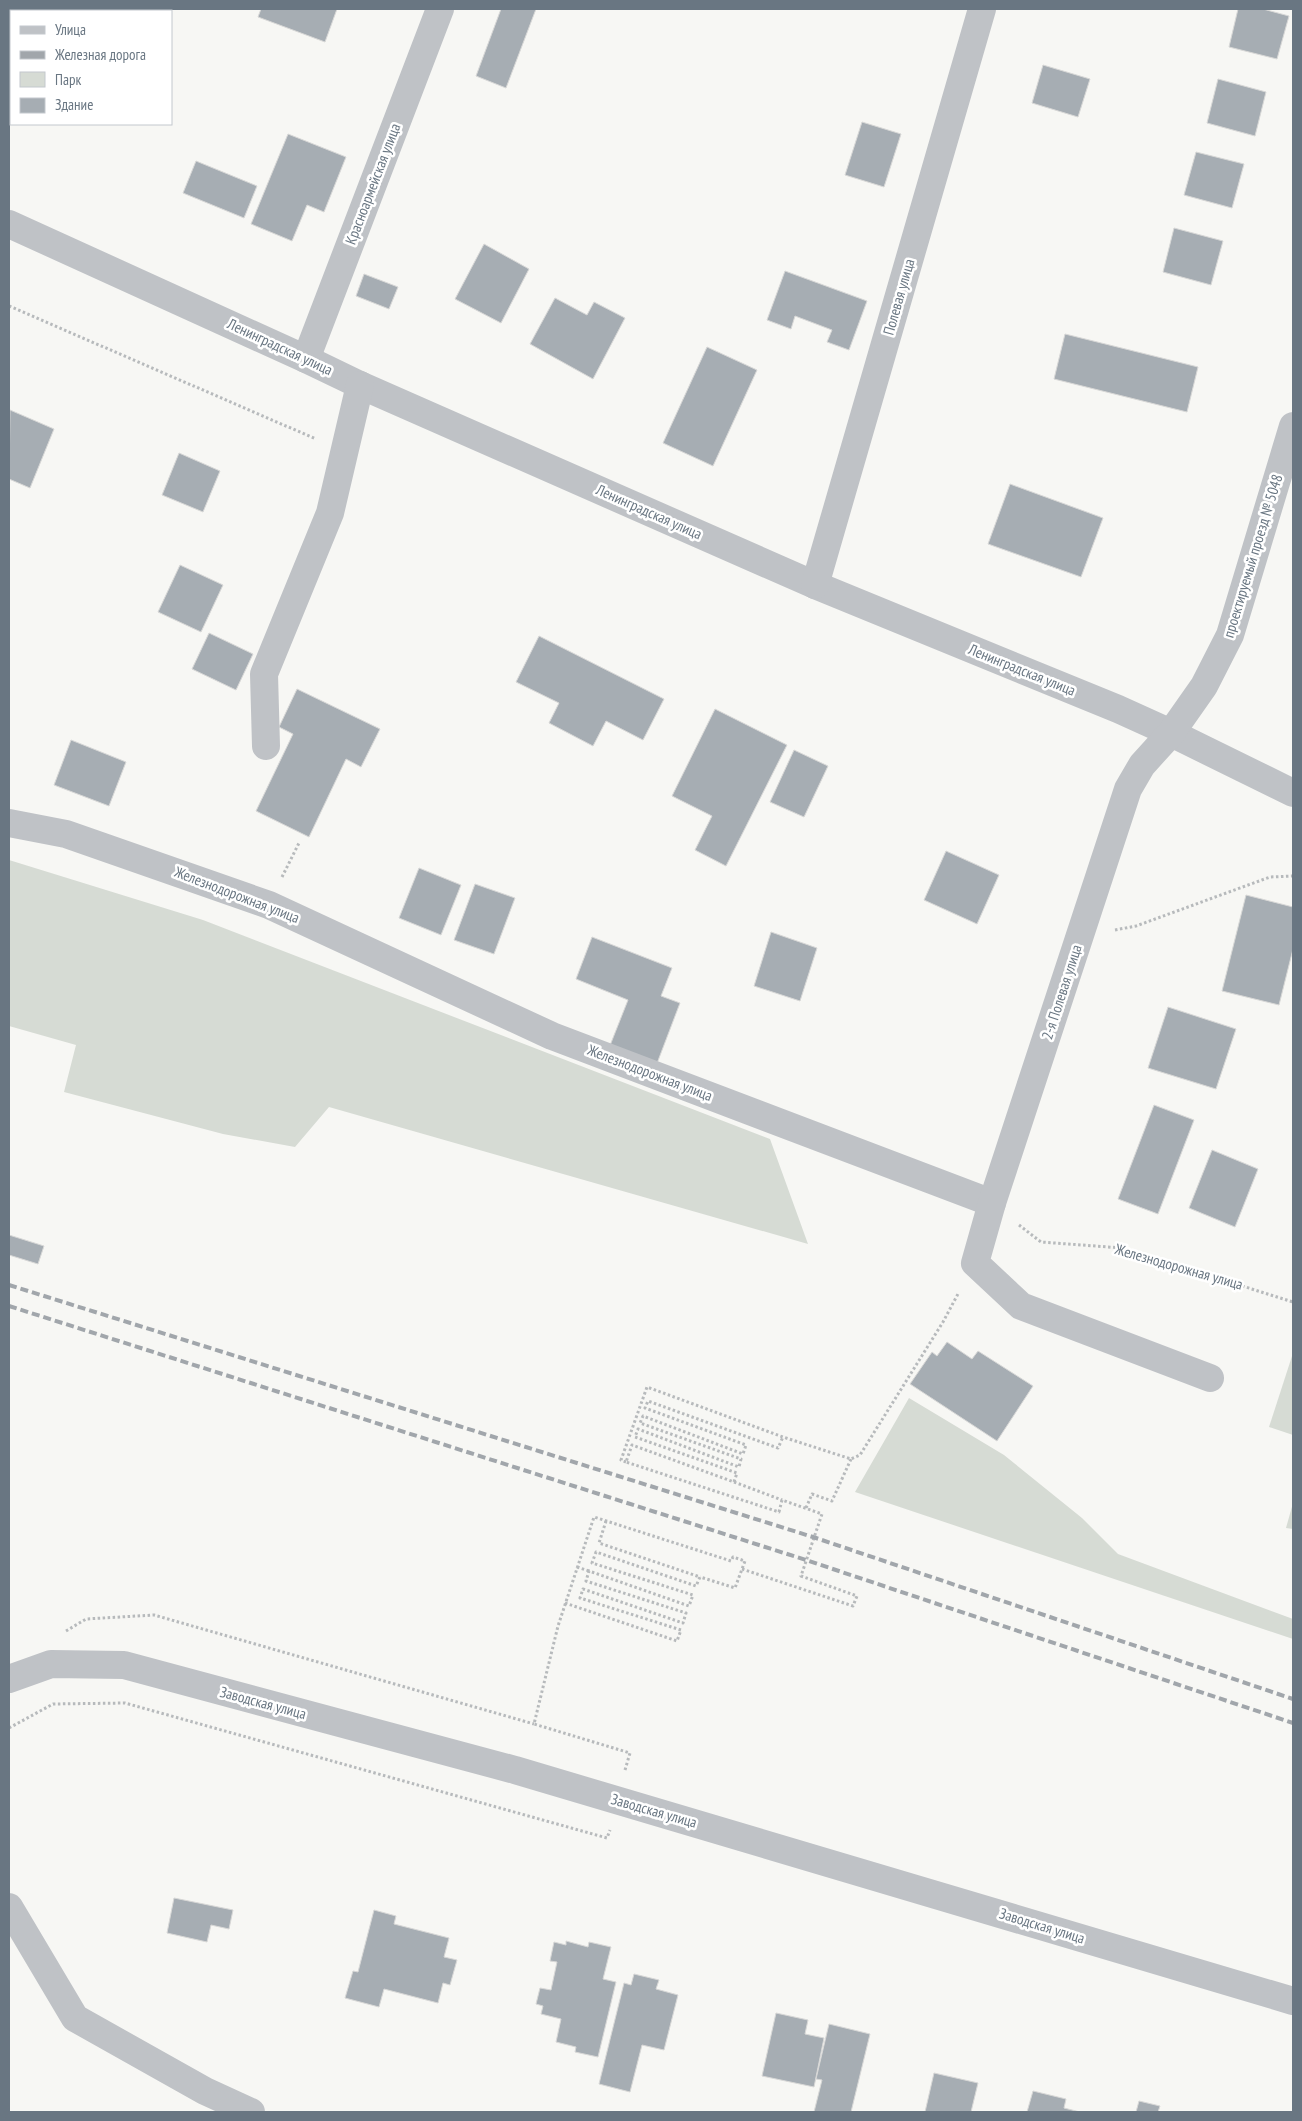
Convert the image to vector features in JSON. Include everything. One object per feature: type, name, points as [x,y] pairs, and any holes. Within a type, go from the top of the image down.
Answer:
[{"type":"street","name":"Красноармейская улица","points":[[306,359],[440,9]]},
{"type":"street","name":"Полевая улица","points":[[815,585],[982,9]]},
{"type":"street","name":"Ленинградская улица","points":[[9,224],[306,359],[357,398],[1171,733],[1293,792]]},
{"type":"street","points":[[266,746],[264,674],[330,513],[357,398]]},
{"type":"street","name":"проектируемый проезд № 5048","points":[[1171,733],[1204,686],[1230,635],[1293,426]]},
{"type":"street","name":"2-я Полевая улица","points":[[975,1263],[992,1203],[1128,789],[1142,765],[1171,733]]},
{"type":"street","name":"Железнодорожная улица","points":[[9,823],[66,834],[269,905],[552,1036],[992,1203]]},
{"type":"street","points":[[975,1263],[1021,1306],[1210,1378]]},
{"type":"street","name":"Заводская улица","points":[[9,1679],[52,1664],[124,1665],[515,1770],[1293,2001]]},
{"type":"street","points":[[9,1907],[75,2018],[205,2091],[251,2112]]},
{"type":"path","points":[[9,306],[317,440],[357,398]]},
{"type":"path","points":[[269,905],[299,843]]},
{"type":"path","points":[[1080,938],[1136,926],[1270,877],[1293,876]]},
{"type":"path","name":"Железнодорожная улица","points":[[992,1203],[1041,1242],[1122,1248],[1293,1302]]},
{"type":"path","points":[[806,1508],[812,1494],[832,1501],[851,1459],[860,1455],[943,1322],[975,1263]]},
{"type":"path","points":[[782,1500],[779,1512],[622,1460],[647,1387],[783,1437],[851,1459]]},
{"type":"path","points":[[637,1413],[743,1454],[746,1445],[645,1408],[648,1400],[778,1448],[783,1437]]},
{"type":"path","points":[[643,1416],[640,1423],[741,1459],[739,1467],[638,1429],[635,1437],[737,1473],[734,1482]]},
{"type":"path","points":[[626,1462],[632,1445],[822,1514],[801,1576],[857,1596],[853,1606],[742,1569]]},
{"type":"path","points":[[558,1626],[594,1517],[731,1561],[733,1557],[745,1561],[735,1588],[599,1543],[606,1521]]},
{"type":"path","points":[[577,1567],[689,1606],[693,1595],[592,1563],[596,1552],[696,1586],[700,1577]]},
{"type":"path","points":[[565,1603],[677,1641],[681,1630],[580,1598],[583,1589],[683,1624],[686,1613],[586,1581],[589,1571]]},
{"type":"path","points":[[52,1664],[60,1634],[86,1618],[154,1615],[534,1724]]},
{"type":"green space","points":[[9,860],[203,920],[770,1139],[808,1244],[329,1107],[295,1147],[223,1134],[64,1092],[76,1045],[9,1026]]},
{"type":"green space","points":[[1293,1353],[1293,1435],[1269,1427]]},
{"type":"green space","points":[[909,1398],[1004,1455],[1082,1518],[1118,1554],[1293,1619],[1293,1639],[855,1492]]},
{"type":"green space","points":[[1293,1503],[1293,1529],[1286,1528]]},
{"type":"building","points":[[107,9],[110,10],[74,10]]},
{"type":"building","points":[[261,9],[337,9],[325,42],[258,17]]},
{"type":"building","points":[[501,9],[536,9],[506,88],[476,76]]},
{"type":"building","points":[[1238,9],[1263,9],[1289,16],[1277,59],[1229,47]]},
{"type":"building","points":[[9,58],[10,79],[9,82]]},
{"type":"building","points":[[1043,65],[1090,79],[1078,117],[1032,103]]},
{"type":"building","points":[[1218,79],[1266,92],[1255,136],[1207,123]]},
{"type":"building","points":[[862,122],[901,134],[884,187],[845,175]]},
{"type":"building","points":[[288,134],[346,157],[324,212],[307,205],[292,241],[251,224]]},
{"type":"building","points":[[1196,152],[1244,164],[1232,208],[1184,195]]},
{"type":"building","points":[[196,161],[257,186],[244,218],[183,193]]},
{"type":"building","points":[[1174,228],[1223,241],[1211,285],[1163,272]]},
{"type":"building","points":[[484,244],[529,269],[501,323],[455,299]]},
{"type":"building","points":[[785,271],[867,301],[849,350],[827,342],[832,330],[795,316],[791,329],[767,320]]},
{"type":"building","points":[[364,274],[398,287],[389,309],[356,296]]},
{"type":"building","points":[[555,298],[587,315],[594,302],[625,318],[593,379],[530,344]]},
{"type":"building","points":[[1065,334],[1198,367],[1187,412],[1054,379]]},
{"type":"building","points":[[707,347],[757,370],[713,466],[663,443]]},
{"type":"building","points":[[10,410],[54,429],[30,488],[9,479]]},
{"type":"building","points":[[179,453],[220,471],[203,512],[162,495]]},
{"type":"building","points":[[1010,484],[1103,518],[1081,577],[988,544]]},
{"type":"building","points":[[180,565],[223,585],[201,632],[158,612]]},
{"type":"building","points":[[209,633],[253,654],[236,690],[192,669]]},
{"type":"building","points":[[539,636],[664,699],[643,740],[606,721],[593,746],[549,723],[559,703],[516,682]]},
{"type":"building","points":[[297,689],[380,729],[361,767],[346,759],[309,837],[256,811],[293,734],[279,727]]},
{"type":"building","points":[[715,709],[787,745],[726,866],[695,850],[712,816],[672,796]]},
{"type":"building","points":[[71,740],[126,762],[109,806],[54,785]]},
{"type":"building","points":[[794,750],[828,766],[804,817],[770,802]]},
{"type":"building","points":[[946,851],[999,875],[977,924],[924,900]]},
{"type":"building","points":[[419,868],[461,885],[441,935],[399,918]]},
{"type":"building","points":[[475,884],[515,898],[494,954],[454,940]]},
{"type":"building","points":[[1246,895],[1293,907],[1293,949],[1279,1005],[1222,991]]},
{"type":"building","points":[[771,932],[817,948],[800,1001],[754,986]]},
{"type":"building","points":[[592,937],[672,968],[661,996],[680,1003],[656,1066],[609,1048],[628,1000],[576,979]]},
{"type":"building","points":[[1168,1007],[1236,1029],[1216,1089],[1148,1068]]},
{"type":"building","points":[[1154,1105],[1194,1120],[1158,1214],[1118,1199]]},
{"type":"building","points":[[1212,1150],[1258,1169],[1235,1227],[1189,1208]]},
{"type":"building","points":[[9,1235],[44,1246],[38,1264],[9,1255]]},
{"type":"building","points":[[947,1342],[972,1359],[978,1351],[1033,1386],[997,1441],[910,1384],[932,1352],[937,1356]]},
{"type":"building","points":[[174,1898],[233,1910],[229,1929],[211,1925],[207,1942],[167,1933]]},
{"type":"building","points":[[374,1910],[396,1916],[394,1924],[449,1938],[444,1957],[457,1960],[450,1985],[443,1983],[438,2003],[384,1989],[379,2007],[345,1998],[353,1971],[358,1972]]},
{"type":"building","points":[[566,1941],[588,1947],[589,1942],[611,1947],[603,1979],[616,1982],[598,2057],[575,2052],[576,2047],[556,2042],[561,2019],[541,2014],[543,2006],[536,2004],[540,1988],[551,1990],[557,1962],[550,1961],[554,1942],[566,1945]]},
{"type":"building","points":[[634,1974],[659,1980],[656,1989],[678,1995],[664,2050],[642,2045],[630,2092],[599,2084],[624,1983],[631,1985]]},
{"type":"building","points":[[776,2013],[808,2020],[805,2034],[824,2038],[814,2087],[762,2076]]},
{"type":"building","points":[[829,2024],[870,2034],[851,2112],[814,2112],[822,2080],[816,2079]]},
{"type":"building","points":[[934,2073],[978,2083],[971,2112],[925,2112]]},
{"type":"building","points":[[1033,2091],[1066,2099],[1064,2108],[1080,2112],[1027,2112]]},
{"type":"building","points":[[1139,2101],[1160,2106],[1158,2112],[1136,2112]]},
{"type":"railway","points":[[9,1285],[813,1537],[1293,1699]]},
{"type":"railway","points":[[9,1306],[806,1560],[1293,1723]]}]
